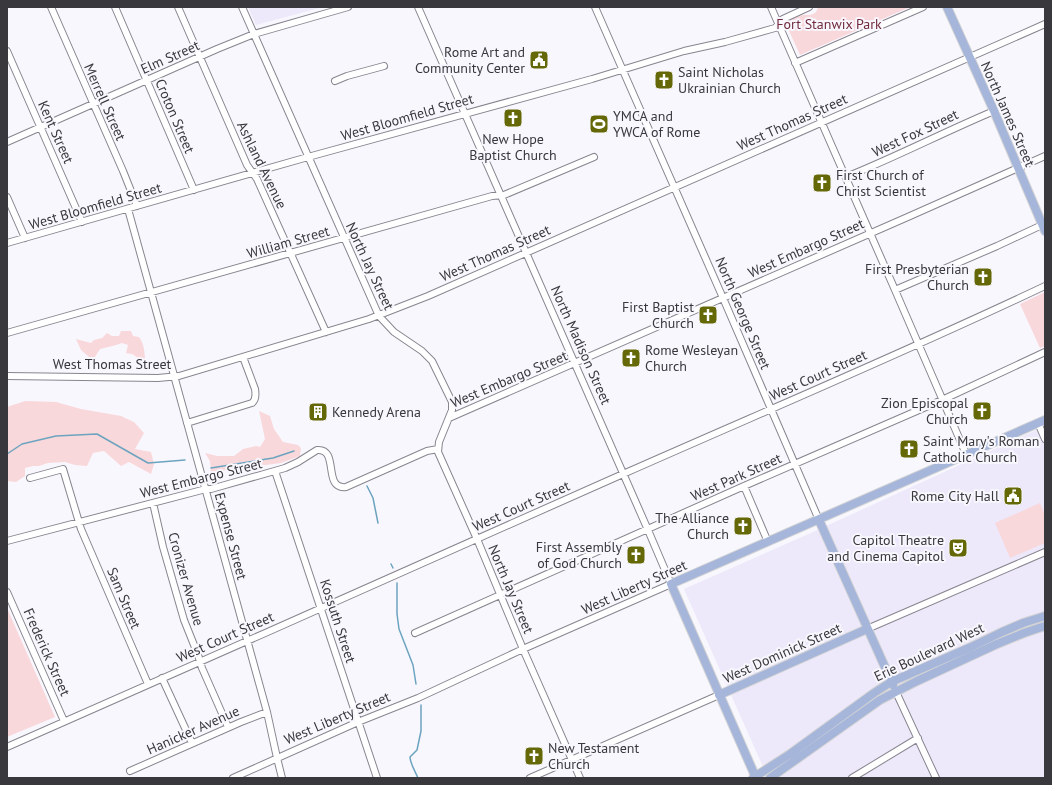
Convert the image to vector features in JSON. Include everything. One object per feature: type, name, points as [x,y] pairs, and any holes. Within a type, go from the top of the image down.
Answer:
[{"type":"main road","name":"North James Street","points":[[947,7],[994,111],[1044,229]]},
{"type":"main road","name":"West Liberty Street","points":[[671,584],[1041,422]]},
{"type":"main road","name":"North George Street","points":[[819,520],[896,692]]},
{"type":"main road","name":"North Madison Street","points":[[671,584],[755,777]]},
{"type":"main road","name":"Erie Boulevard West","points":[[755,777],[891,682],[1009,629],[1045,616]]},
{"type":"main road","name":"Erie Boulevard West","points":[[770,778],[880,700],[1004,641],[1045,626]]},
{"type":"main road","name":"West Dominick Street","points":[[720,694],[867,629]]},
{"type":"street","name":"Merrell Street","points":[[51,7],[137,206]]},
{"type":"street","name":"Croton Street","points":[[115,7],[194,190]]},
{"type":"street","name":"Ashland Avenue","points":[[178,7],[247,165],[257,180],[326,332]]},
{"type":"street","name":"North Jay Street","points":[[242,7],[379,316],[394,332],[422,351],[432,361],[452,402],[452,410],[439,442],[438,449],[523,650],[580,778]]},
{"type":"street","name":"Elm Street","points":[[7,142],[254,34],[348,7]]},
{"type":"street","name":"North Madison Street","points":[[418,7],[671,584]]},
{"type":"street","name":"North George Street","points":[[595,7],[819,520]]},
{"type":"street","points":[[771,7],[896,290],[918,346],[966,454]]},
{"type":"street","name":"West Bloomfield Street","points":[[7,244],[308,157],[623,70],[684,51],[725,42],[775,28],[783,19],[809,7]]},
{"type":"street","points":[[795,63],[923,7]]},
{"type":"street","name":"West Thomas Street","points":[[7,376],[174,377],[379,316],[1045,24]]},
{"type":"street","name":"Kent Street","points":[[7,51],[82,222]]},
{"type":"street","points":[[335,82],[347,76],[384,66]]},
{"type":"street","name":"West Fox Street","points":[[846,177],[886,161],[952,128],[994,111]]},
{"type":"street","name":"West Embargo Street","points":[[449,418],[1045,156]]},
{"type":"street","name":"William Street","points":[[7,333],[492,196],[511,193],[594,157]]},
{"type":"street","points":[[7,197],[25,238]]},
{"type":"street","name":"Expense Street","points":[[128,209],[161,334],[206,489],[267,712],[282,778]]},
{"type":"street","points":[[896,290],[1004,243],[1044,229]]},
{"type":"street","name":"West Court Street","points":[[7,747],[869,365],[918,346],[1045,286]]},
{"type":"street","name":"West Park Street","points":[[415,633],[744,486],[942,400],[1045,352]]},
{"type":"street","points":[[187,423],[252,404],[256,395],[255,389],[243,357]]},
{"type":"street","points":[[1041,422],[1045,439]]},
{"type":"street","name":"West Embargo Street","points":[[7,540],[275,472],[298,462],[314,451],[320,449],[326,452],[329,456],[336,485],[346,487],[428,451],[438,449]]},
{"type":"street","name":"Sam Street","points":[[30,478],[63,469],[78,522],[148,684]]},
{"type":"street","name":"Kossuth Street","points":[[275,472],[377,778]]},
{"type":"street","points":[[744,486],[768,542]]},
{"type":"street","name":"Cronizer Avenue","points":[[153,503],[163,546],[184,620],[202,668],[228,727]]},
{"type":"street","name":"West Dominick Street","points":[[867,629],[1045,552]]},
{"type":"street","name":"West Liberty Street","points":[[233,778],[358,722],[418,698],[671,584]]},
{"type":"street","name":"Frederick Street","points":[[7,592],[64,721]]},
{"type":"street","points":[[162,678],[192,743]]},
{"type":"street","points":[[896,692],[936,778]]},
{"type":"street","name":"West Dominick Street","points":[[530,778],[720,694]]},
{"type":"street","name":"Hanicker Avenue","points":[[130,771],[228,727],[267,712]]},
{"type":"street","points":[[852,778],[918,738]]},
{"type":"shaded area","points":[[248,7],[323,7],[256,25]]},
{"type":"shaded area","points":[[1045,426],[1045,778],[768,778],[684,589]]},
{"type":"green space","name":"Fort Stanwix Park","points":[[818,7],[910,7],[800,55],[785,22],[800,15],[815,13]]},
{"type":"green space","points":[[1045,292],[1045,346],[1040,348],[1020,304]]},
{"type":"green space","points":[[121,331],[131,331],[133,336],[139,337],[144,348],[145,362],[136,362],[137,357],[126,353],[128,345],[122,343],[100,349],[95,357],[89,357],[81,350],[76,339],[91,343],[94,340],[102,338],[107,333],[112,336],[119,336]]},
{"type":"green space","points":[[25,401],[56,402],[81,409],[121,416],[134,422],[144,433],[135,449],[151,452],[154,464],[151,474],[129,462],[121,466],[104,451],[93,453],[87,466],[65,462],[48,463],[25,468],[25,476],[16,482],[7,481],[7,407]]},
{"type":"green space","points":[[259,411],[270,416],[274,429],[283,442],[298,445],[301,448],[300,456],[281,463],[211,472],[210,461],[205,453],[217,456],[234,456],[243,449],[256,446],[260,447],[265,439]]},
{"type":"green space","points":[[1040,503],[1045,515],[1045,543],[1010,558],[995,523]]},
{"type":"green space","points":[[7,608],[55,717],[7,737]]},
{"type":"waterway","points":[[7,454],[22,444],[56,436],[97,434],[148,463],[185,460]]},
{"type":"waterway","points":[[211,468],[273,458],[294,451]]},
{"type":"waterway","points":[[367,486],[373,498],[378,523]]},
{"type":"waterway","points":[[391,564],[393,568]]},
{"type":"waterway","points":[[397,583],[397,614],[399,629],[413,665],[416,684]]},
{"type":"waterway","points":[[418,778],[410,757],[417,750],[421,731],[421,705]]},
{"type":"place","name":"Rome Art and Community Center","points":[[539,60]]},
{"type":"place","name":"Saint Nicholas Ukrainian Church","points":[[664,80]]},
{"type":"place","name":"New Hope Baptist Church","points":[[513,118]]},
{"type":"place","name":"YMCA and YWCA of Rome","points":[[599,124]]},
{"type":"place","name":"First Church of Christ Scientist","points":[[822,183]]},
{"type":"place","name":"First Presbyterian Church","points":[[983,277]]},
{"type":"place","name":"First Baptist Church","points":[[708,315]]},
{"type":"place","name":"Rome Wesleyan Church","points":[[631,358]]},
{"type":"place","name":"Zion Episcopal Church","points":[[982,411]]},
{"type":"place","name":"Kennedy Arena","points":[[318,412]]},
{"type":"place","name":"Saint Mary's Roman Catholic Church","points":[[909,449]]},
{"type":"place","name":"Rome City Hall","points":[[1013,496]]},
{"type":"place","name":"The Alliance Church","points":[[743,526]]},
{"type":"place","name":"Capitol Theatre and Cinema Capitol","points":[[958,548]]},
{"type":"place","name":"First Assembly of God Church","points":[[636,555]]},
{"type":"place","name":"New Testament Church","points":[[534,756]]}]
